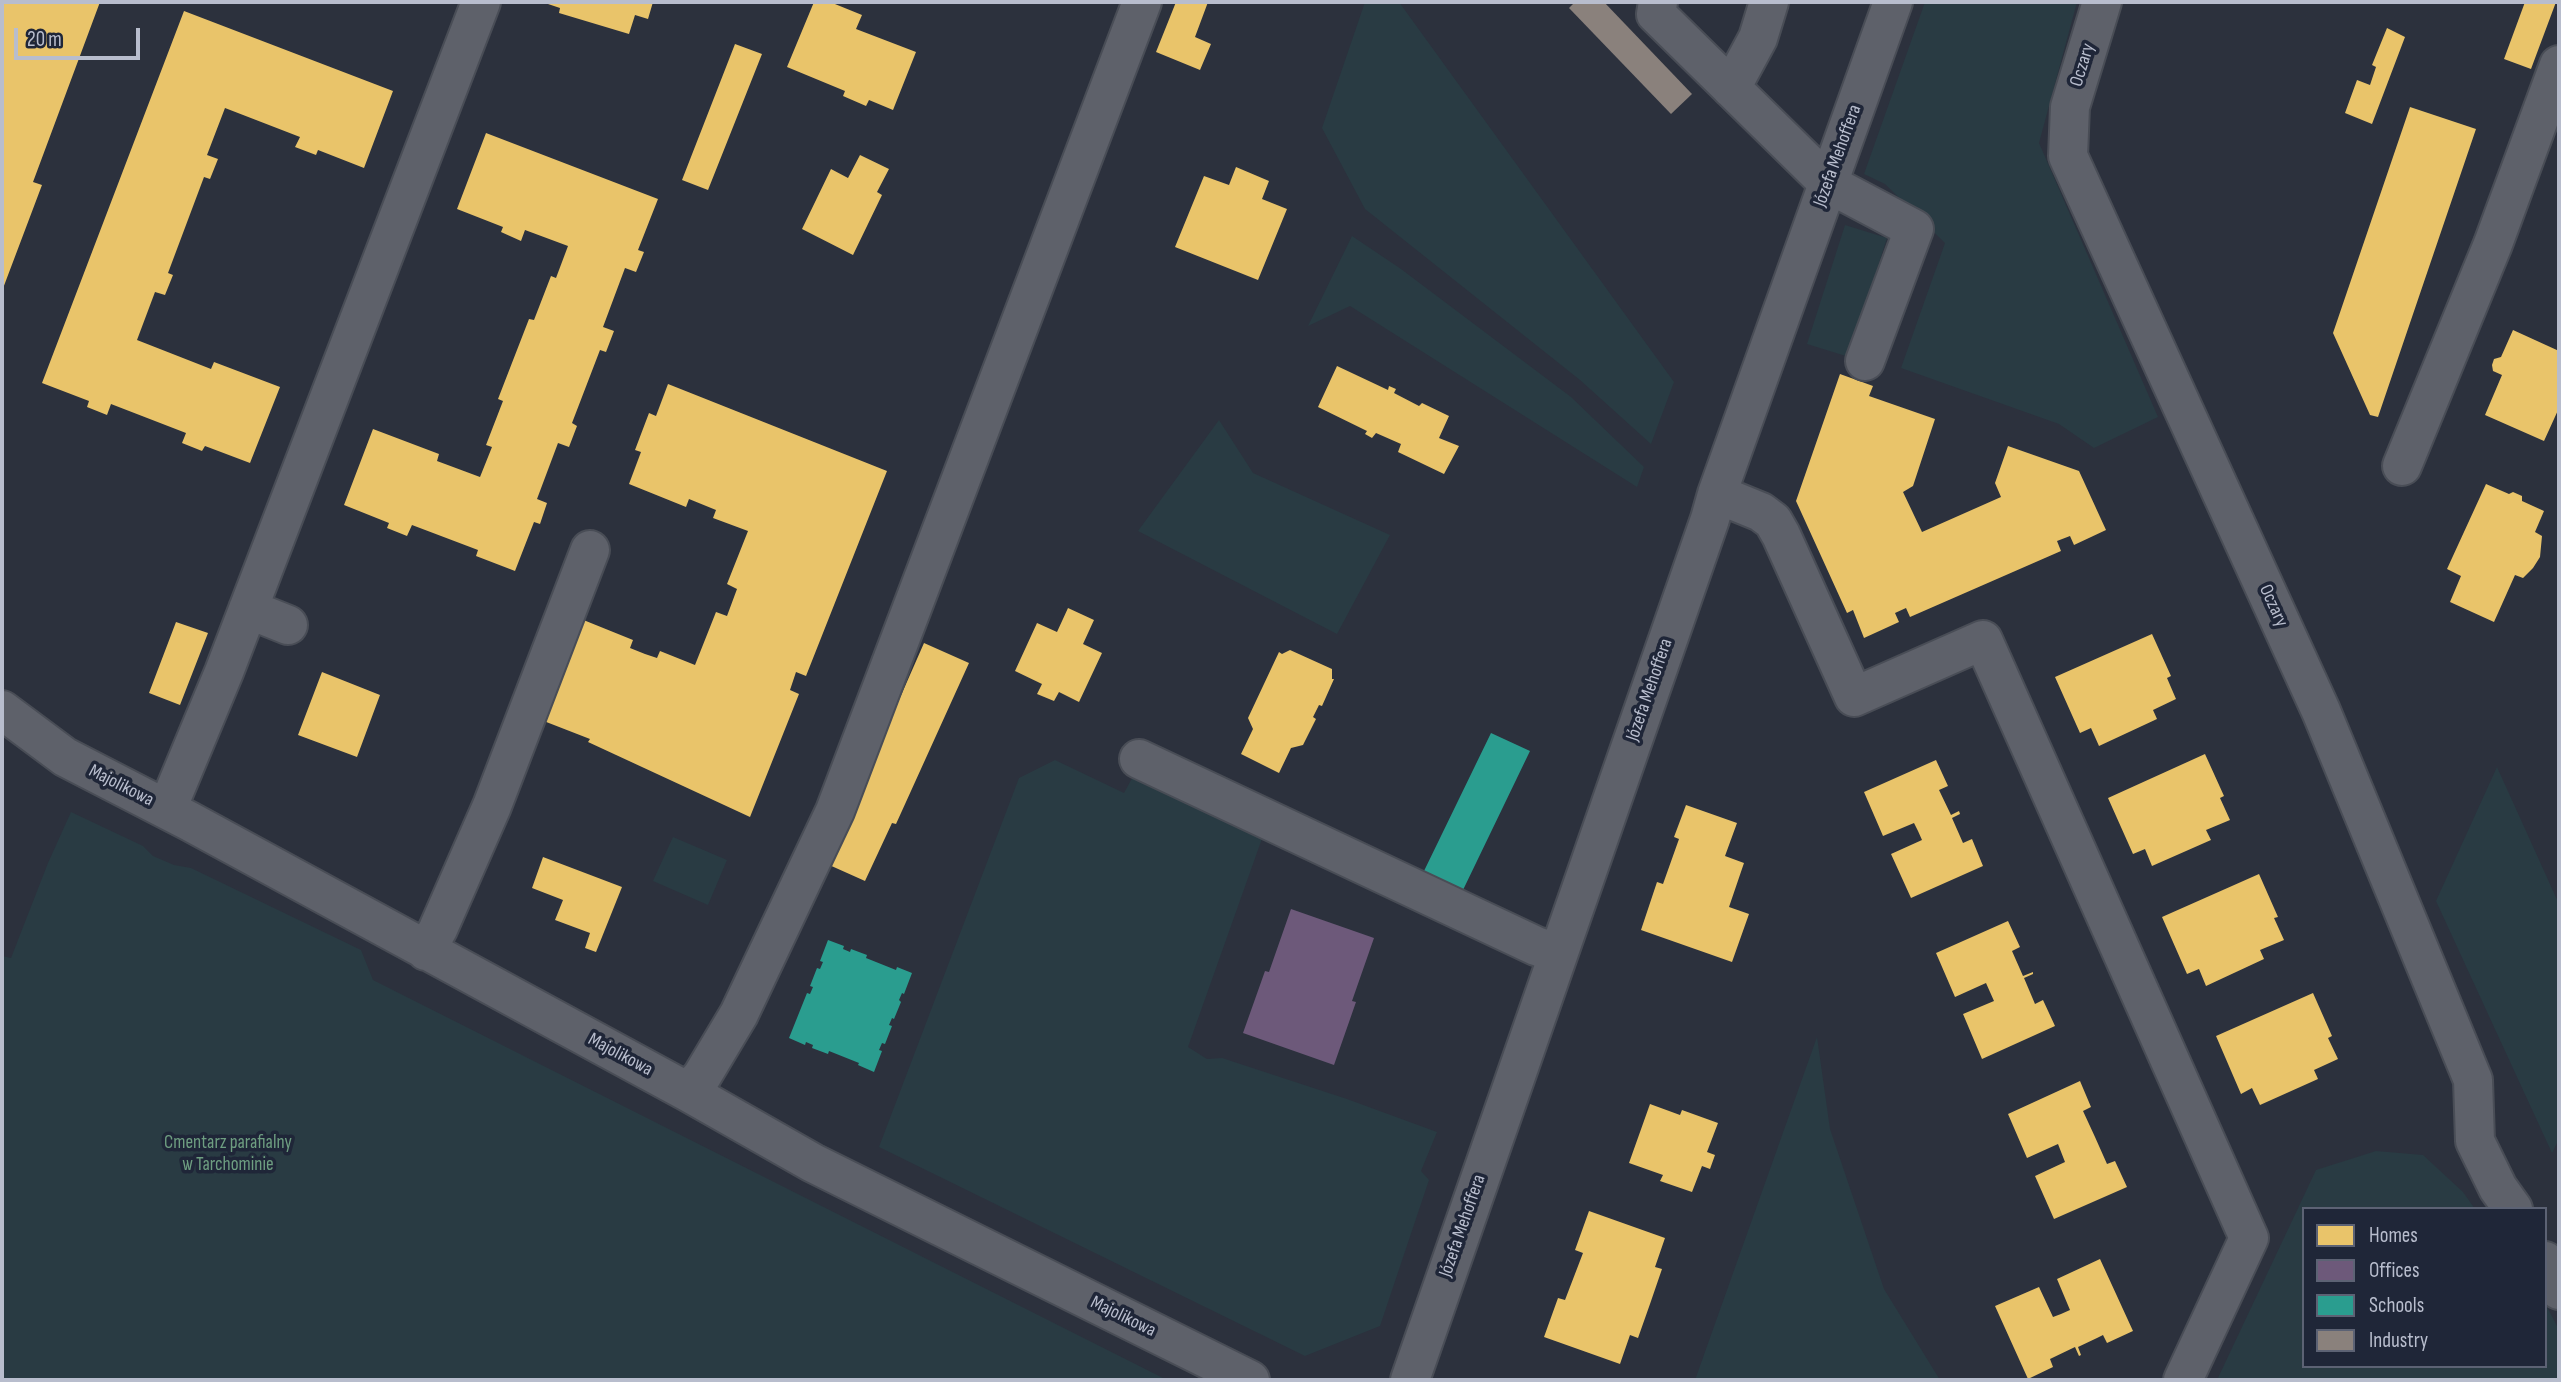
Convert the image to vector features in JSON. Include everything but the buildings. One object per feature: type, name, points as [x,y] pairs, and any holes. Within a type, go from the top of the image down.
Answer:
[{"type":"street","points":[[167,809],[248,609],[481,2]]},
{"type":"street","points":[[688,1092],[702,1076],[739,1013],[835,811],[1142,2]]},
{"type":"street","points":[[1658,2],[1656,14],[1829,184],[1914,229],[1865,361]]},
{"type":"street","points":[[1731,88],[1758,38],[1769,2]]},
{"type":"street","name":"Józefa Mehoffera","points":[[1410,1380],[1717,494],[1893,2]]},
{"type":"street","name":"Oczary","points":[[2102,2],[2070,107],[2068,156],[2321,711],[2473,1080],[2475,1142],[2498,1188],[2512,1207]]},
{"type":"street","points":[[2402,466],[2493,244],[2559,65]]},
{"type":"street","points":[[1717,494],[1760,512],[1773,522],[1854,697],[1983,640],[2249,1238],[2183,1380]]},
{"type":"street","points":[[426,951],[492,806],[590,550]]},
{"type":"street","points":[[248,609],[288,625]]},
{"type":"street","name":"Majolikowa","points":[[2,710],[65,757],[167,809],[688,1092],[813,1163],[1250,1380]]},
{"type":"street","points":[[1139,759],[1536,946],[1557,953]]},
{"type":"street","points":[[2547,1265],[2559,1290]]},
{"type":"green space","points":[[1365,2],[1399,2],[1674,382],[1651,444],[1580,380],[1365,209],[1322,128]]},
{"type":"green space","points":[[1925,2],[2077,2],[2039,143],[2158,417],[2094,448],[2059,424],[1901,368],[1945,243],[1885,184],[1864,174]]},
{"type":"green space","points":[[1845,225],[1887,238],[1849,357],[1807,344]]},
{"type":"green space","points":[[1352,236],[1401,269],[1571,397],[1644,467],[1637,487],[1350,306],[1308,326]]},
{"type":"green space","points":[[1219,420],[1253,473],[1390,535],[1337,634],[1138,531]]},
{"type":"green space","points":[[1055,760],[1124,793],[1137,769],[1264,833],[1188,1047],[1207,1059],[1222,1058],[1437,1132],[1421,1171],[1429,1180],[1380,1326],[1305,1356],[879,1147],[1019,778]]},
{"type":"green space","points":[[2497,767],[2559,904],[2559,1139],[2552,1153],[2436,901]]},
{"type":"green space","name":"Cmentarz parafialny w Tarchominie","points":[[71,812],[143,846],[153,856],[174,865],[191,868],[361,950],[373,980],[1167,1380],[2,1380],[2,956],[11,958]]},
{"type":"green space","points":[[673,837],[727,860],[708,905],[653,881]]},
{"type":"green space","points":[[1817,1037],[1830,1129],[1884,1289],[1940,1380],[1695,1380]]},
{"type":"green space","points":[[2376,1151],[2423,1155],[2463,1192],[2474,1207],[2302,1207],[2302,1368],[2547,1368],[2547,1307],[2559,1330],[2559,1380],[2217,1380],[2316,1170]]}]
